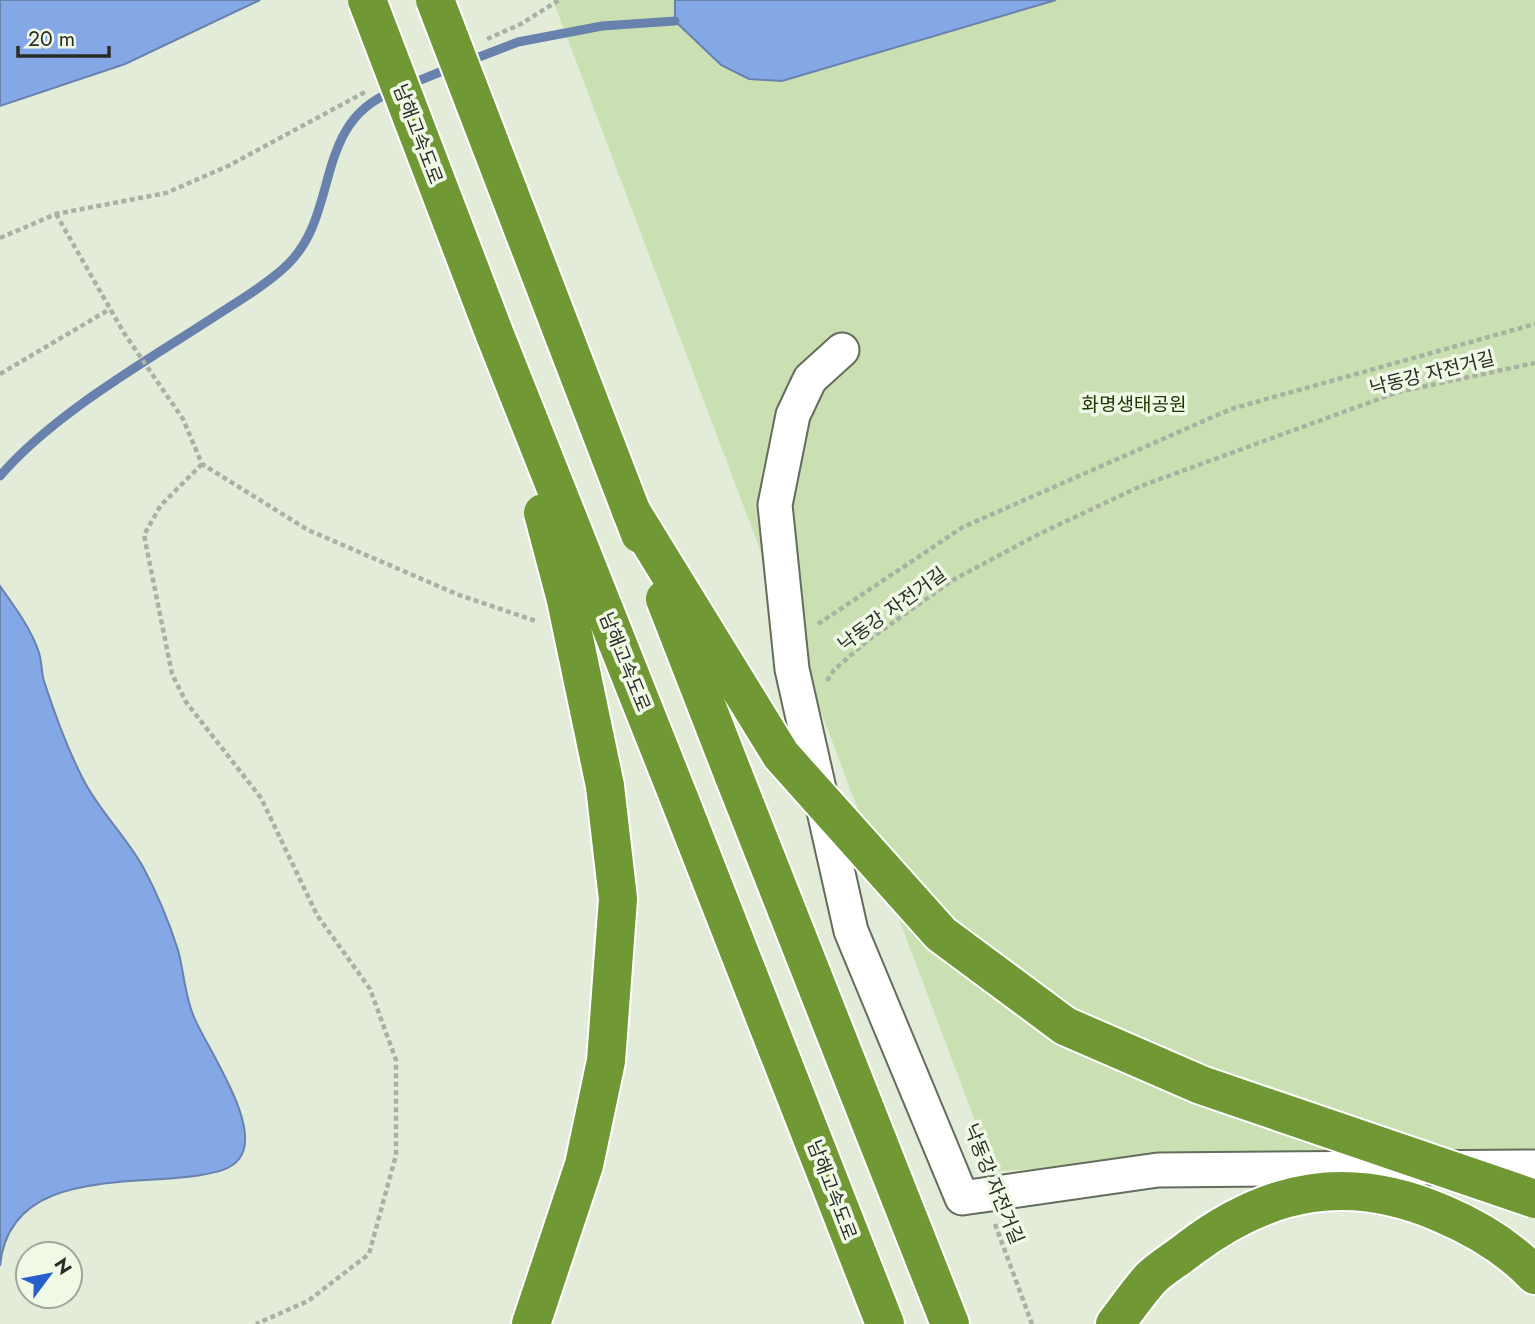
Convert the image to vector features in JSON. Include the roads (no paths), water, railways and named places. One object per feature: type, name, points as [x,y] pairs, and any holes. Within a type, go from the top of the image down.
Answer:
[{"type":"highway","name":"남해고속도로","points":[[367,0],[495,335],[884,1324]]},
{"type":"highway","points":[[435,0],[631,511],[950,1324]]},
{"type":"highway","points":[[495,335],[566,600],[605,786],[618,899],[607,1047],[595,1119],[584,1165],[531,1324]]},
{"type":"highway","points":[[631,511],[781,755],[941,934],[1065,1026],[1201,1085],[1535,1199]]},
{"type":"highway","points":[[1115,1324],[1152,1278],[1202,1239],[1236,1217],[1269,1202],[1312,1192],[1351,1189],[1420,1204],[1459,1221],[1493,1241],[1535,1275]]},
{"type":"street","points":[[842,350],[810,379],[793,415],[775,505],[792,669],[851,931],[962,1198],[1158,1170],[1535,1167]]},
{"type":"water","points":[[0,0],[260,0],[125,64],[0,106]]},
{"type":"water","points":[[675,0],[1056,0],[782,81],[749,79],[721,65],[675,21]]},
{"type":"water","points":[[0,586],[35,641],[52,706],[83,779],[136,856],[158,897],[178,950],[191,1009],[239,1108],[245,1145],[236,1163],[216,1172],[109,1183],[78,1188],[49,1197],[26,1212],[8,1234],[0,1266]]},
{"type":"waterway","points":[[466,62],[518,42],[602,26],[675,21]]},
{"type":"waterway","points":[[408,85],[450,68]]},
{"type":"waterway","points":[[0,476],[47,431],[102,389],[253,292],[286,266],[303,245],[315,222],[338,147],[349,125],[367,106],[392,92]]},
{"type":"park label","name":"화명생태공원","points":[[1134,404]]}]
